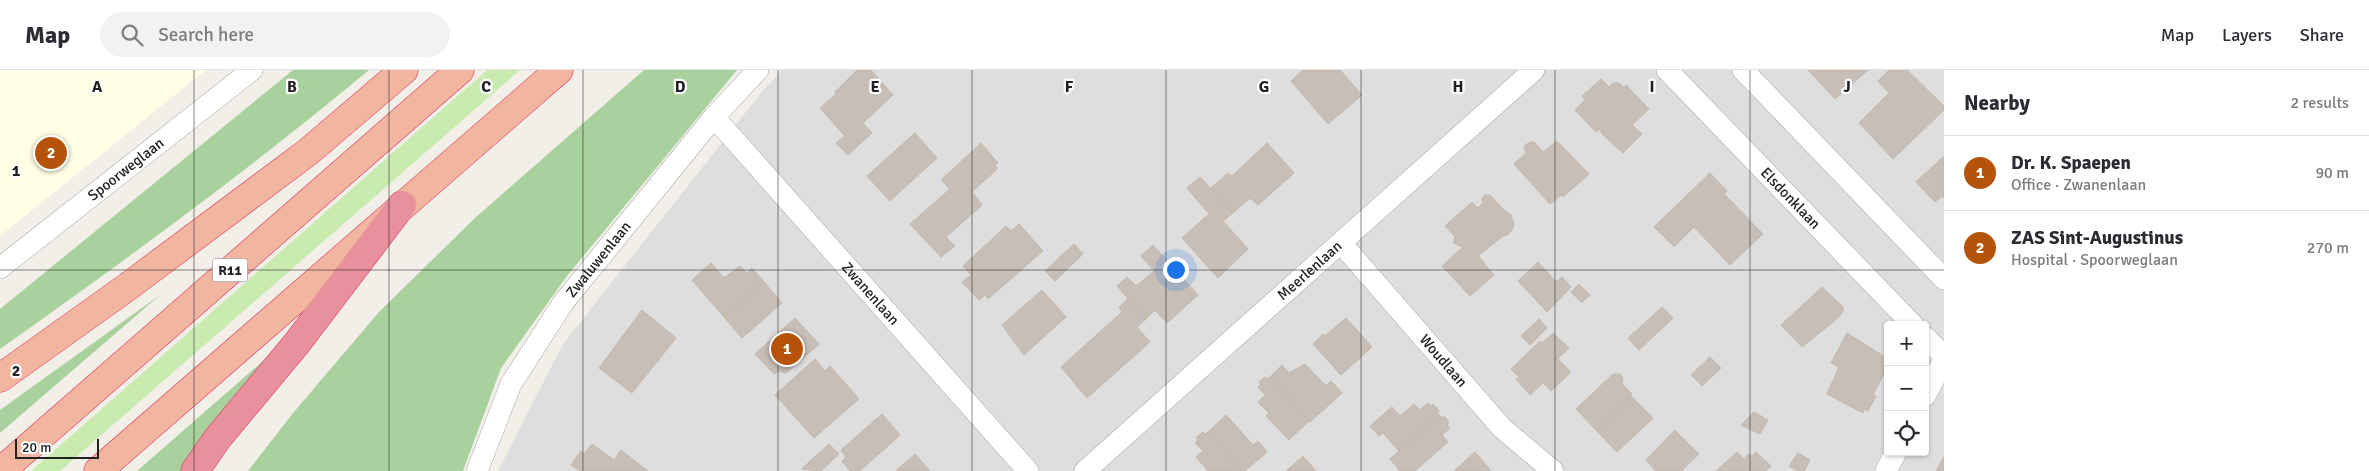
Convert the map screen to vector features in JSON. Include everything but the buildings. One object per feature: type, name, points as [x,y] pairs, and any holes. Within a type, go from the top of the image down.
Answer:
[{"type":"highway","points":[[0,378],[126,288],[300,158],[404,70]]},
{"type":"highway","name":"R11","points":[[1,471],[460,70]]},
{"type":"highway","points":[[98,471],[559,70]]},
{"type":"highway","points":[[195,471],[217,439],[297,343],[402,205]]},
{"type":"street","name":"Spoorweglaan","points":[[0,268],[252,70]]},
{"type":"street","name":"Zwaluwenlaan","points":[[477,471],[511,384],[563,303],[714,117],[758,70]]},
{"type":"street","name":"Meerlenlaan","points":[[1085,471],[1534,70]]},
{"type":"street","name":"Elsdonklaan","points":[[1666,70],[1909,321]]},
{"type":"street","points":[[1743,70],[1944,280]]},
{"type":"street","name":"Zwanenlaan","points":[[714,117],[1028,471]]},
{"type":"street","name":"Woudlaan","points":[[1341,243],[1502,428],[1553,471]]},
{"type":"street","points":[[1929,341],[1944,356]]},
{"type":"street","points":[[1929,388],[1944,360]]},
{"type":"street","points":[[1886,471],[1894,456]]},
{"type":"shaded area","points":[[0,70],[206,70],[0,236]]},
{"type":"shaded area","points":[[782,70],[1944,70],[1944,471],[498,471],[563,344],[765,88]]},
{"type":"green space","points":[[293,70],[369,70],[279,143],[187,213],[0,349],[0,309]]},
{"type":"green space","points":[[487,70],[520,70],[60,471],[31,471]]},
{"type":"green space","points":[[644,70],[737,70],[567,276],[501,368],[463,471],[248,471],[293,413],[379,312],[475,218]]},
{"type":"green space","points":[[160,295],[0,433],[0,410]]},
{"type":"green space","points":[[274,359],[186,471],[137,471],[264,360]]},
{"type":"place","name":"ZAS Sint-Augustinus","points":[[51,153]]},
{"type":"place","name":"Dr. K. Spaepen","points":[[787,349]]}]
